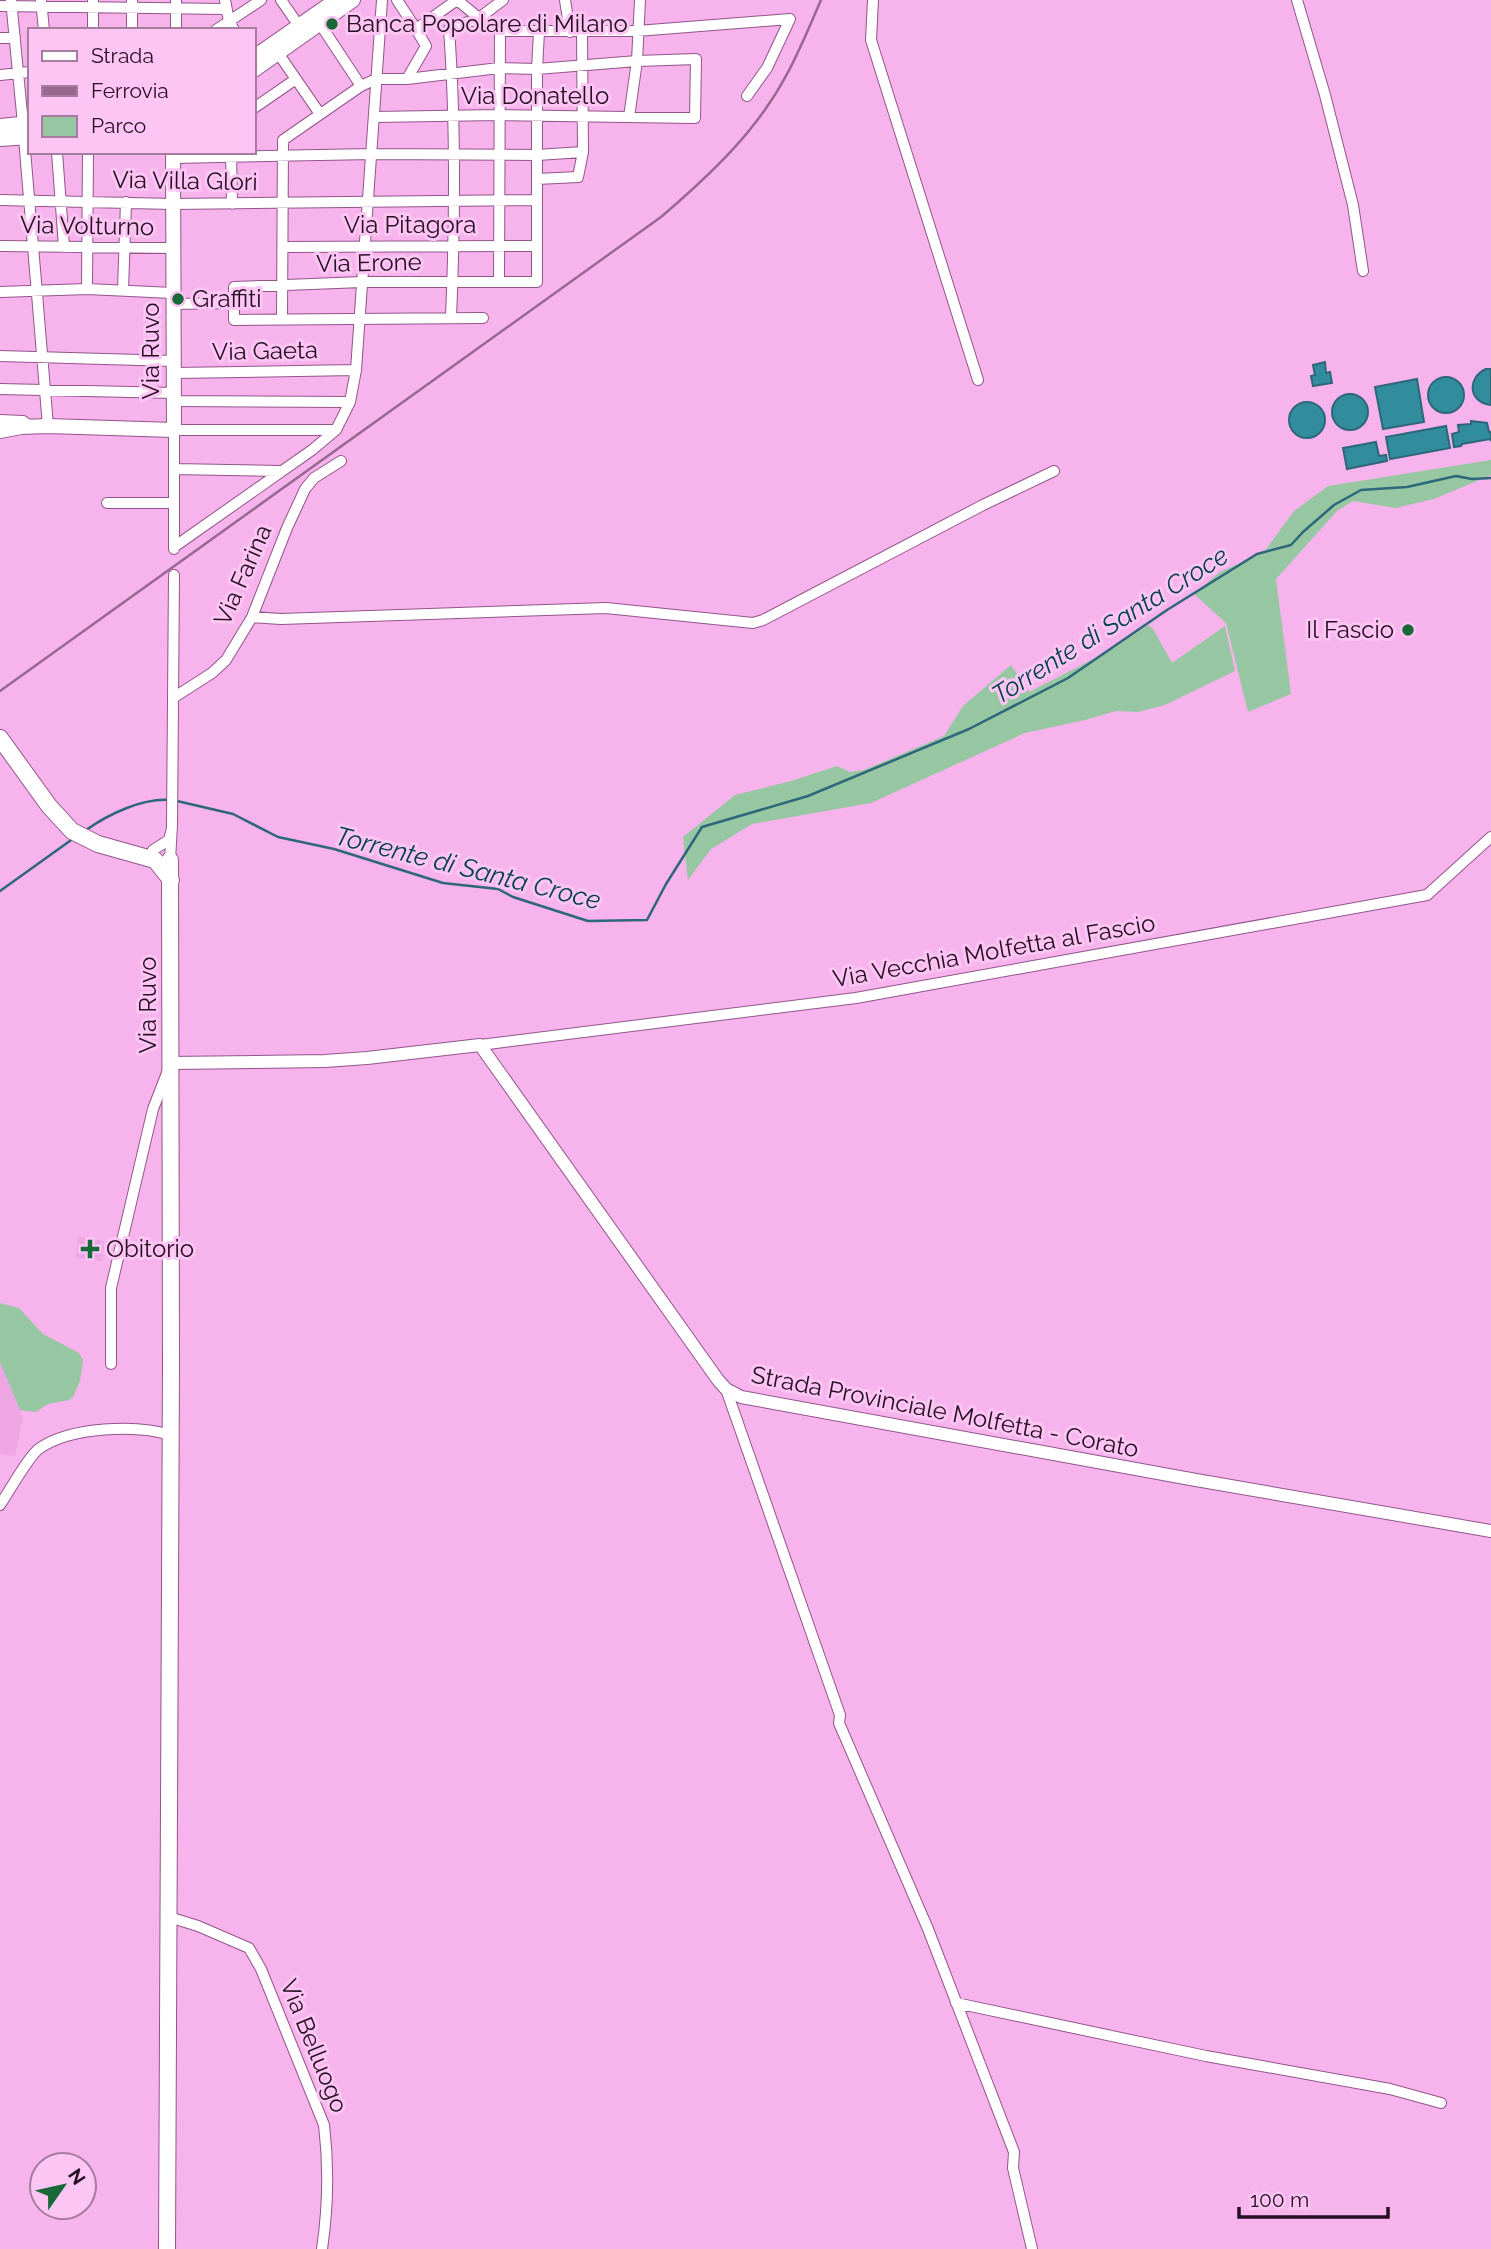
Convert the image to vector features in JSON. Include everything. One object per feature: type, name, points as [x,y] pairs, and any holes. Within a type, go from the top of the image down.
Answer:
[{"type":"main road","points":[[256,56],[336,0]]},
{"type":"main road","points":[[256,69],[354,0]]},
{"type":"main road","points":[[0,126],[27,130]]},
{"type":"main road","points":[[0,139],[27,130]]},
{"type":"main road","name":"Via Ruvo","points":[[173,155],[174,430]]},
{"type":"main road","points":[[0,431],[48,426],[174,430]]},
{"type":"main road","points":[[0,444],[26,427]]},
{"type":"main road","points":[[0,738],[59,819],[79,835],[112,849],[159,857]]},
{"type":"main road","name":"Via Ruvo","points":[[159,857],[170,880],[171,1435],[167,2249]]},
{"type":"street","points":[[28,153],[15,38],[7,4],[225,5],[231,26],[261,0]]},
{"type":"street","points":[[281,0],[299,26]]},
{"type":"street","points":[[174,469],[279,471],[312,450],[336,430],[350,402],[356,370],[382,0]]},
{"type":"street","points":[[397,0],[426,46],[407,79]]},
{"type":"street","points":[[416,29],[457,0],[478,18],[500,31],[637,31],[790,19],[767,68],[747,96]]},
{"type":"street","points":[[451,318],[454,201],[449,29],[478,18],[503,0]]},
{"type":"street","points":[[537,178],[578,177],[583,152],[583,66],[576,32],[565,0]]},
{"type":"street","points":[[629,117],[638,61],[640,0]]},
{"type":"street","points":[[873,0],[871,40],[978,380]]},
{"type":"street","points":[[1297,0],[1350,193],[1363,271]]},
{"type":"street","points":[[41,3],[44,28]]},
{"type":"street","points":[[93,4],[93,28]]},
{"type":"street","points":[[131,4],[132,28]]},
{"type":"street","points":[[176,5],[176,28]]},
{"type":"street","points":[[320,24],[361,86]]},
{"type":"street","points":[[499,282],[500,31]]},
{"type":"street","points":[[537,246],[539,32]]},
{"type":"street","points":[[0,38],[15,38]]},
{"type":"street","points":[[278,53],[320,114]]},
{"type":"street","name":"Via Donatello","points":[[374,117],[498,115],[695,118],[696,59],[638,61]]},
{"type":"street","points":[[282,320],[283,140],[361,86],[376,79],[452,75],[499,68],[537,69],[638,61]]},
{"type":"street","points":[[0,75],[28,72]]},
{"type":"street","points":[[256,107],[296,79]]},
{"type":"street","points":[[173,155],[453,156],[583,152]]},
{"type":"street","points":[[28,154],[48,426]]},
{"type":"street","points":[[57,154],[64,247]]},
{"type":"street","points":[[87,289],[88,154]]},
{"type":"street","points":[[231,155],[232,204]]},
{"type":"street","name":"Via Villa Glori","points":[[0,200],[173,204],[537,200]]},
{"type":"street","points":[[123,290],[126,202]]},
{"type":"street","name":"Via Volturno","points":[[0,246],[173,248]]},
{"type":"street","name":"Via Pitagora","points":[[283,247],[537,246]]},
{"type":"street","name":"Via Erone","points":[[233,303],[233,287],[362,282],[537,282],[537,246]]},
{"type":"street","points":[[0,292],[123,290],[233,303],[234,320],[483,318]]},
{"type":"street","name":"Via Gaeta","points":[[0,356],[174,367],[356,370]]},
{"type":"street","points":[[0,388],[350,402]]},
{"type":"street","points":[[0,420],[23,421],[26,427]]},
{"type":"street","points":[[174,430],[336,430]]},
{"type":"street","name":"Via Ruvo","points":[[174,430],[174,548],[279,471]]},
{"type":"street","name":"Via Farina","points":[[173,698],[212,673],[226,660],[252,617],[305,489],[314,478],[341,461]]},
{"type":"street","points":[[252,617],[281,619],[606,608],[753,623],[972,510],[1054,471]]},
{"type":"street","points":[[107,503],[174,503]]},
{"type":"street","name":"Via Ruvo","points":[[159,857],[172,827],[174,575]]},
{"type":"street","points":[[159,857],[169,840],[172,827]]},
{"type":"street","name":"Via Vecchia Molfetta al Fascio","points":[[481,1045],[856,998],[1427,895],[1491,837]]},
{"type":"street","points":[[111,1364],[111,1288],[153,1109],[170,1063],[325,1061],[481,1045]]},
{"type":"street","name":"Strada Provinciale Molfetta - Corato","points":[[481,1045],[726,1389],[741,1397],[1209,1483],[1491,1531]]},
{"type":"street","points":[[726,1389],[840,1715],[839,1723],[928,1928],[1014,2152],[1013,2168],[1032,2249]]},
{"type":"street","points":[[0,1505],[38,1449],[68,1435],[94,1429],[158,1431],[171,1435]]},
{"type":"street","name":"Via Belluogo","points":[[169,1917],[249,1948],[261,1969],[324,2125],[327,2149],[326,2222],[322,2249]]},
{"type":"street","points":[[956,2003],[1206,2056],[1390,2089],[1441,2103]]},
{"type":"shaded area","points":[[1325,362],[1326,373],[1330,372],[1332,383],[1313,386],[1313,365]]},
{"type":"shaded area","points":[[1486,369],[1491,369],[1491,405],[1478,400],[1473,390],[1475,378]]},
{"type":"shaded area","points":[[1446,377],[1459,382],[1464,395],[1459,408],[1446,413],[1433,408],[1428,395],[1433,382]]},
{"type":"shaded area","points":[[1417,379],[1424,422],[1383,429],[1375,387]]},
{"type":"shaded area","points":[[1350,394],[1363,399],[1368,412],[1363,425],[1350,430],[1337,425],[1332,412],[1337,399]]},
{"type":"shaded area","points":[[1307,402],[1320,407],[1325,420],[1320,433],[1307,438],[1294,433],[1289,420],[1294,407]]},
{"type":"shaded area","points":[[1471,421],[1487,423],[1491,441],[1490,439],[1454,447],[1452,434],[1459,432],[1458,425],[1471,424]]},
{"type":"shaded area","points":[[1446,426],[1450,448],[1390,459],[1386,437]]},
{"type":"shaded area","points":[[1376,442],[1379,456],[1386,455],[1387,461],[1347,469],[1343,448]]},
{"type":"shaded area","name":"Obitorio","points":[[78,1237],[104,1241],[102,1261],[76,1257]]},
{"type":"shaded area","points":[[0,1361],[23,1418],[15,1456],[0,1454]]},
{"type":"green space","points":[[1491,460],[1491,475],[1434,499],[1395,508],[1353,501],[1337,511],[1276,579],[1291,694],[1248,712],[1226,623],[1194,594],[1220,572],[1264,552],[1294,511],[1328,486]]},
{"type":"green space","points":[[1148,625],[1172,663],[1225,626],[1235,671],[1165,705],[1138,712],[1116,711],[1025,733],[871,803],[752,824],[711,849],[688,880],[683,837],[735,795],[837,766],[850,772],[864,770],[944,736],[963,706],[1011,665],[1029,692],[1109,651]]},
{"type":"green space","points":[[0,1303],[19,1308],[43,1334],[79,1353],[83,1360],[80,1381],[69,1400],[48,1404],[36,1412],[20,1410],[0,1362]]},
{"type":"waterway","name":"Torrente di Santa Croce","points":[[177,801],[233,814],[278,837],[334,849],[443,883],[498,889],[513,897],[588,921],[647,920],[702,827],[808,796],[969,729],[1068,678],[1167,610],[1257,554],[1291,545],[1334,505],[1361,490],[1407,487],[1456,476],[1491,478]]},
{"type":"waterway","name":"Torrente di Santa Croce","points":[[86,830],[126,808],[170,800]]},
{"type":"waterway","name":"Torrente di Santa Croce","points":[[0,891],[74,838]]},
{"type":"railway","points":[[0,691],[661,217],[731,151],[762,114],[792,65],[821,0]]},
{"type":"place","name":"Banca Popolare di Milano","points":[[332,24]]},
{"type":"place","name":"Graffiti","points":[[178,299]]},
{"type":"place","name":"Il Fascio","points":[[1408,630]]},
{"type":"place","name":"Obitorio","points":[[90,1249]]}]
